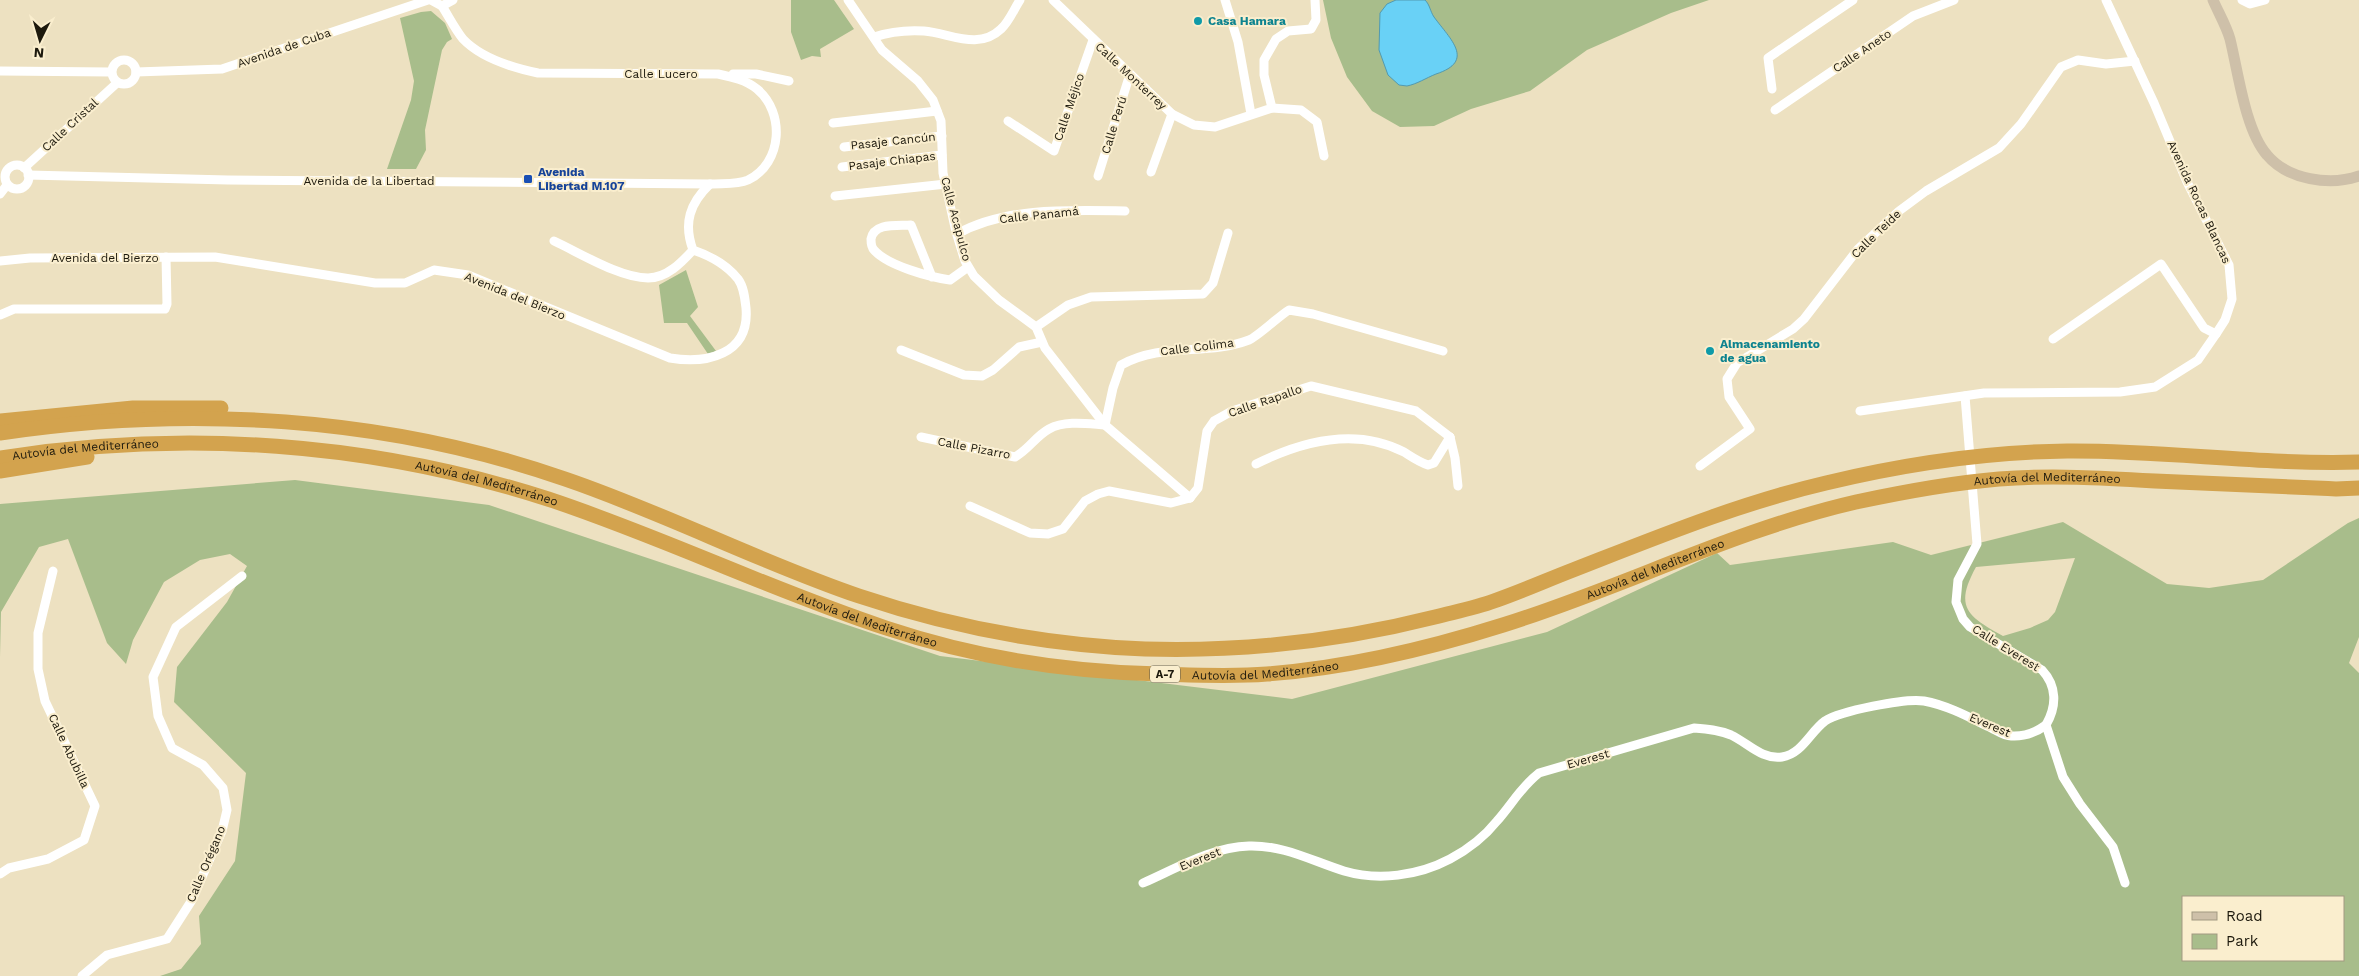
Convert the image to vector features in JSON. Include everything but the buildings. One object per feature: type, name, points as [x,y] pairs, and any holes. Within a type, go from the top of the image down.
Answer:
[{"type":"highway","points":[[0,421],[133,408],[185,407],[274,412],[356,429]]},
{"type":"highway","name":"Autovía del Mediterráneo","points":[[0,433],[72,424],[192,418],[252,419],[356,429],[424,441],[500,458],[564,478],[666,516],[797,572],[907,611],[989,631],[1070,644],[1145,649],[1210,649],[1262,646],[1318,641],[1382,630],[1491,602],[1638,544],[1766,499],[1826,483],[1939,461],[1993,454],[2071,451],[2359,462]]},
{"type":"highway","name":"Autovía del Mediterráneo","points":[[0,458],[50,450],[177,443],[253,444],[317,448],[374,456],[486,481],[550,500],[634,530],[824,607],[957,649],[1087,670],[1150,674],[1267,674],[1371,659],[1502,626],[1736,538],[1806,515],[1854,502],[1932,487],[1997,479],[2063,477],[2336,489],[2359,488]]},
{"type":"highway","points":[[0,471],[76,458],[253,444]]},
{"type":"main road","points":[[2213,0],[2229,36],[2247,113],[2267,155],[2285,169],[2307,178],[2328,181],[2359,176]]},
{"type":"street","points":[[430,0],[442,6],[453,0]]},
{"type":"street","name":"Avenida de Cuba","points":[[136,72],[222,69],[430,0]]},
{"type":"street","name":"Calle Acapulco","points":[[848,0],[882,50],[918,82],[933,100],[941,121],[942,155],[946,184],[957,234],[968,267],[974,276],[998,300],[1036,327]]},
{"type":"street","points":[[874,37],[886,33],[923,31],[973,42],[990,37],[1002,28],[1020,0]]},
{"type":"street","name":"Calle Monterrey","points":[[1052,0],[1172,114],[1194,124],[1215,127],[1272,108],[1301,110],[1317,122],[1324,156]]},
{"type":"street","points":[[1225,0],[1238,42],[1251,114]]},
{"type":"street","points":[[1272,108],[1264,75],[1264,60],[1276,39],[1288,32],[1311,29],[1316,20],[1315,0]]},
{"type":"street","points":[[1772,89],[1768,58],[1853,0]]},
{"type":"street","name":"Calle Aneto","points":[[1775,110],[1913,16],[1954,0]]},
{"type":"street","name":"Avenida Rocas Blancas","points":[[1860,411],[1984,393],[2031,391],[2120,392],[2155,387],[2198,360],[2225,320],[2232,298],[2229,265],[2187,182],[2135,61],[2106,0]]},
{"type":"street","points":[[2242,0],[2250,4],[2265,0]]},
{"type":"street","name":"Calle Lucero","points":[[442,6],[464,40],[486,54],[522,70],[538,73],[718,74],[745,81],[757,88],[772,109],[777,134],[770,159],[748,179],[733,183],[710,184]]},
{"type":"street","name":"Calle Méjico","points":[[1008,121],[1054,151],[1093,40]]},
{"type":"street","points":[[121,60],[131,62],[136,72],[130,82],[116,83],[111,72],[114,64],[121,60]]},
{"type":"street","name":"Calle Teide","points":[[1700,466],[1750,429],[1729,397],[1727,379],[1737,363],[1793,329],[1804,319],[1858,249],[1899,211],[1926,191],[1999,148],[2021,124],[2061,67],[2078,60],[2106,64],[2135,61]]},
{"type":"street","points":[[0,71],[111,72]]},
{"type":"street","points":[[718,74],[756,74],[789,82]]},
{"type":"street","name":"Calle Perú","points":[[1098,176],[1130,74]]},
{"type":"street","name":"Calle Cristal","points":[[26,172],[116,83]]},
{"type":"street","points":[[834,123],[937,112]]},
{"type":"street","points":[[1151,172],[1172,114]]},
{"type":"street","name":"Pasaje Cancún","points":[[844,147],[942,136]]},
{"type":"street","name":"Pasaje Chiapas","points":[[842,167],[942,155]]},
{"type":"street","points":[[0,194],[5,174],[10,167],[14,165],[26,172],[28,182],[22,188],[14,189],[4,182]]},
{"type":"street","name":"Avenida de la Libertad","points":[[26,172],[247,180],[710,184]]},
{"type":"street","points":[[554,241],[625,272],[649,278],[679,266],[693,250],[687,228],[689,217],[699,195],[710,184]]},
{"type":"street","points":[[836,196],[946,184]]},
{"type":"street","name":"Calle Panamá","points":[[957,234],[974,224],[999,218],[1086,210],[1125,211]]},
{"type":"street","points":[[932,277],[911,225],[886,226],[876,229],[872,235],[871,244],[874,250],[894,262],[932,277],[950,280],[968,267]]},
{"type":"street","points":[[1190,498],[1105,425],[1044,348],[1036,327],[1068,305],[1091,297],[1203,294],[1213,283],[1228,233]]},
{"type":"street","name":"Avenida del Bierzo","points":[[0,261],[30,258],[215,256],[375,283],[405,283],[434,270],[453,272],[468,275],[670,358],[691,362],[727,352],[738,342],[744,329],[746,313],[745,296],[740,280],[713,257],[693,250]]},
{"type":"street","points":[[0,315],[14,309],[165,309],[167,304],[166,257]]},
{"type":"street","points":[[2053,340],[2161,264],[2204,328],[2216,334]]},
{"type":"street","name":"Calle Colima","points":[[1105,425],[1113,388],[1121,365],[1137,356],[1161,351],[1215,347],[1251,340],[1274,319],[1289,310],[1313,314],[1443,351]]},
{"type":"street","points":[[901,350],[964,374],[982,376],[993,370],[1019,347],[1042,342]]},
{"type":"street","name":"Calle Rapallo","points":[[1190,498],[1198,488],[1207,431],[1214,420],[1232,411],[1311,386],[1364,397],[1416,411],[1450,437]]},
{"type":"street","name":"Calle Everest","points":[[1965,396],[1976,549],[1961,574],[1956,592],[1959,611],[1970,627],[2042,670],[2050,678],[2054,692],[2052,714],[2046,724]]},
{"type":"street","name":"Calle Pizarro","points":[[921,437],[1016,457],[1028,450],[1050,428],[1072,424],[1105,425]]},
{"type":"street","points":[[1256,464],[1285,449],[1311,442],[1342,439],[1366,440],[1404,452],[1428,465],[1434,463],[1450,437]]},
{"type":"street","points":[[1450,437],[1458,486]]},
{"type":"street","points":[[970,506],[1030,533],[1048,534],[1063,530],[1085,501],[1103,492],[1109,491],[1171,503],[1190,498]]},
{"type":"street","name":"Calle Abubilla","points":[[0,874],[9,868],[48,859],[84,840],[95,806],[45,701],[38,669],[38,633],[53,571]]},
{"type":"street","name":"Calle Orégano","points":[[82,976],[107,955],[167,939],[192,900],[222,831],[227,810],[223,788],[203,765],[172,748],[158,716],[153,678],[176,626],[242,576]]},
{"type":"street","name":"Everest","points":[[1143,883],[1203,856],[1227,848],[1249,846],[1268,846],[1298,853],[1343,871],[1362,875],[1404,874],[1428,868],[1451,859],[1475,842],[1497,822],[1525,784],[1539,773],[1694,728],[1714,729],[1730,735],[1764,755],[1782,757],[1798,749],[1823,722],[1836,714],[1907,700],[1924,701],[1962,714],[2009,736],[2023,736],[2036,732],[2046,724]]},
{"type":"street","points":[[2046,724],[2063,777],[2080,804],[2113,847],[2125,884]]},
{"type":"green space","points":[[791,0],[834,0],[854,29],[820,49],[821,57],[812,56],[801,60],[791,32]]},
{"type":"green space","points":[[1323,0],[1709,0],[1671,13],[1587,50],[1530,91],[1471,109],[1434,126],[1400,127],[1372,111],[1347,77],[1331,38]]},
{"type":"green space","points":[[431,11],[445,23],[452,39],[447,42],[442,50],[425,130],[426,150],[416,169],[387,169],[411,100],[414,81],[400,18]]},
{"type":"green space","points":[[686,270],[698,307],[690,316],[716,351],[708,354],[687,323],[664,323],[659,285]]},
{"type":"green space","points":[[295,480],[489,505],[940,656],[1292,699],[1547,632],[1717,553],[1730,565],[1893,542],[1931,555],[2063,522],[2167,584],[2209,588],[2263,580],[2348,523],[2359,518],[2359,637],[2349,663],[2359,673],[2359,976],[160,976],[181,969],[201,944],[199,916],[235,861],[246,773],[174,702],[177,667],[227,602],[247,566],[230,554],[200,560],[164,582],[133,640],[126,664],[107,643],[68,539],[39,547],[1,612],[0,657],[0,504]],"holes":[[[2075,558],[2055,612],[2048,620],[2030,628],[2003,636],[1980,622],[1968,609],[1965,601],[1969,581],[1976,567]]]},
{"type":"water","points":[[1396,0],[1425,0],[1434,17],[1452,41],[1457,56],[1455,63],[1448,69],[1407,86],[1399,85],[1388,75],[1379,50],[1380,13],[1387,4]]},
{"type":"place","name":"Casa Hamara","points":[[1198,21]]},
{"type":"place","name":"Avenida Libertad M.107","points":[[528,179]]},
{"type":"place","name":"Almacenamiento de agua","points":[[1710,351]]}]
